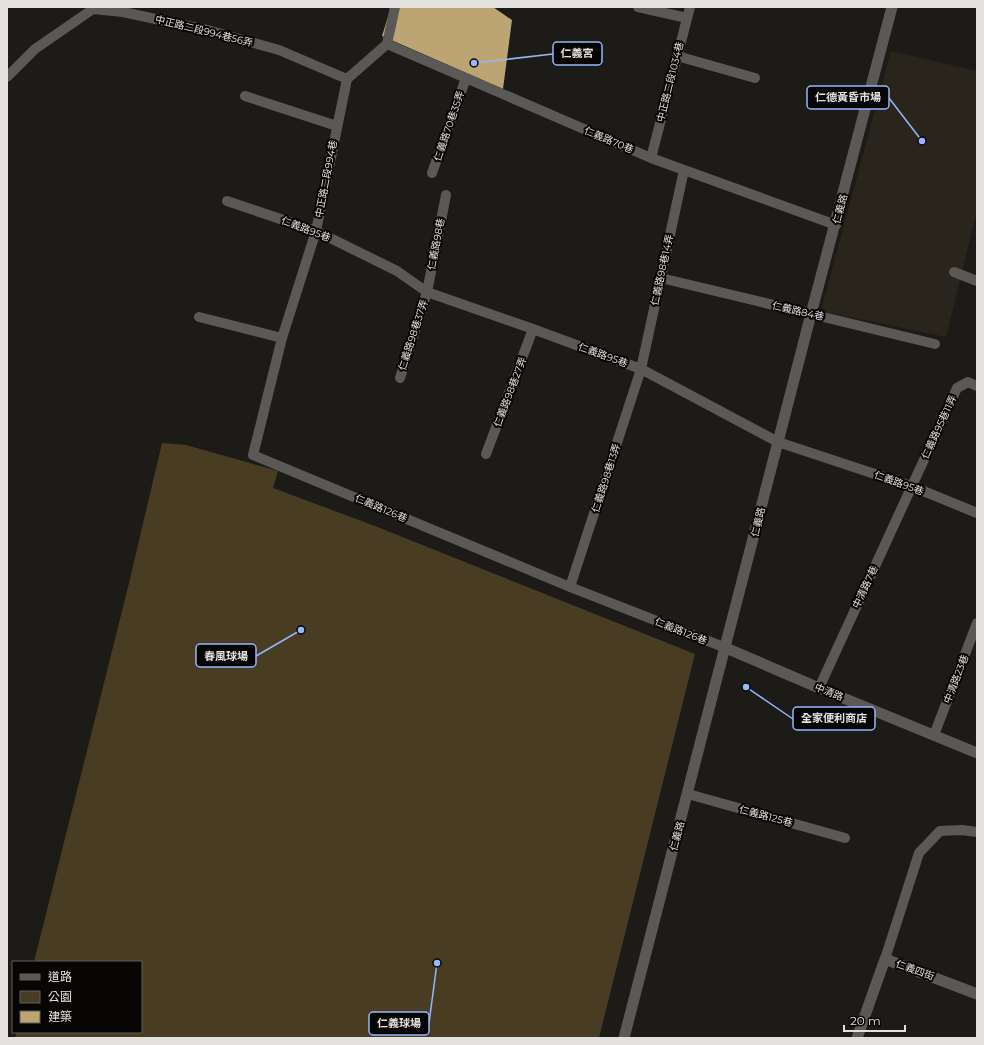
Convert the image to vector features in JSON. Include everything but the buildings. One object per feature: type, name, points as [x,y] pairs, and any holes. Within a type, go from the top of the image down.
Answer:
[{"type":"street","name":"仁義路","points":[[624,1038],[892,7]]},
{"type":"street","name":"中清路","points":[[726,648],[819,688],[977,752]]},
{"type":"street","name":"仁義四街","points":[[857,1038],[885,960],[977,994]]},
{"type":"lane","points":[[347,79],[387,44],[395,7]]},
{"type":"lane","points":[[638,7],[687,18]]},
{"type":"lane","name":"中正路二段1034巷","points":[[651,158],[690,7]]},
{"type":"lane","name":"中正路二段994巷56弄","points":[[7,77],[35,49],[93,8],[123,12],[211,31],[272,48],[347,79]]},
{"type":"lane","name":"仁義路70巷","points":[[387,44],[651,158],[836,224]]},
{"type":"lane","points":[[677,56],[755,78]]},
{"type":"lane","name":"仁義路70巷35弄","points":[[432,173],[466,78]]},
{"type":"lane","name":"中正路二段994巷","points":[[316,231],[336,126],[347,79]]},
{"type":"lane","name":"中正路二段994巷","points":[[246,96],[336,126]]},
{"type":"lane","name":"仁義路98巷14弄","points":[[641,369],[684,170]]},
{"type":"lane","name":"仁義路98巷","points":[[427,292],[446,195]]},
{"type":"lane","name":"仁義路95巷","points":[[227,201],[316,231],[397,271],[427,292],[641,369],[778,442],[911,486],[977,514]]},
{"type":"lane","name":"仁義路126巷","points":[[316,231],[282,338],[253,455],[570,587],[726,648]]},
{"type":"lane","points":[[954,272],[977,281]]},
{"type":"lane","name":"仁義路84巷","points":[[660,278],[935,344]]},
{"type":"lane","name":"仁義路98巷37弄","points":[[400,378],[427,292]]},
{"type":"lane","points":[[199,317],[282,338]]},
{"type":"lane","name":"仁義路98巷27弄","points":[[486,454],[533,329]]},
{"type":"lane","name":"仁義路98巷13弄","points":[[570,587],[641,369]]},
{"type":"lane","name":"仁義路95巷11弄","points":[[911,486],[957,388],[968,382],[977,386]]},
{"type":"lane","name":"中清路7巷","points":[[819,688],[911,486]]},
{"type":"lane","name":"中清路23巷","points":[[934,735],[977,622]]},
{"type":"lane","name":"仁義路125巷","points":[[688,794],[845,838]]},
{"type":"lane","points":[[885,960],[919,853],[940,831],[962,830],[977,832]]},
{"type":"shaded area","points":[[891,51],[977,71],[977,211],[946,337],[821,311]]},
{"type":"green space","points":[[162,443],[186,445],[278,471],[273,488],[375,526],[695,654],[599,1038],[15,1038],[17,1033],[142,1033],[142,961],[34,961],[129,583]]},
{"type":"place","name":"仁義宮","points":[[474,63]]},
{"type":"place","name":"仁德黃昏市場","points":[[922,141]]},
{"type":"place","name":"春風球場","points":[[301,630]]},
{"type":"place","name":"全家便利商店","points":[[746,687]]},
{"type":"place","name":"仁義球場","points":[[437,963]]}]
